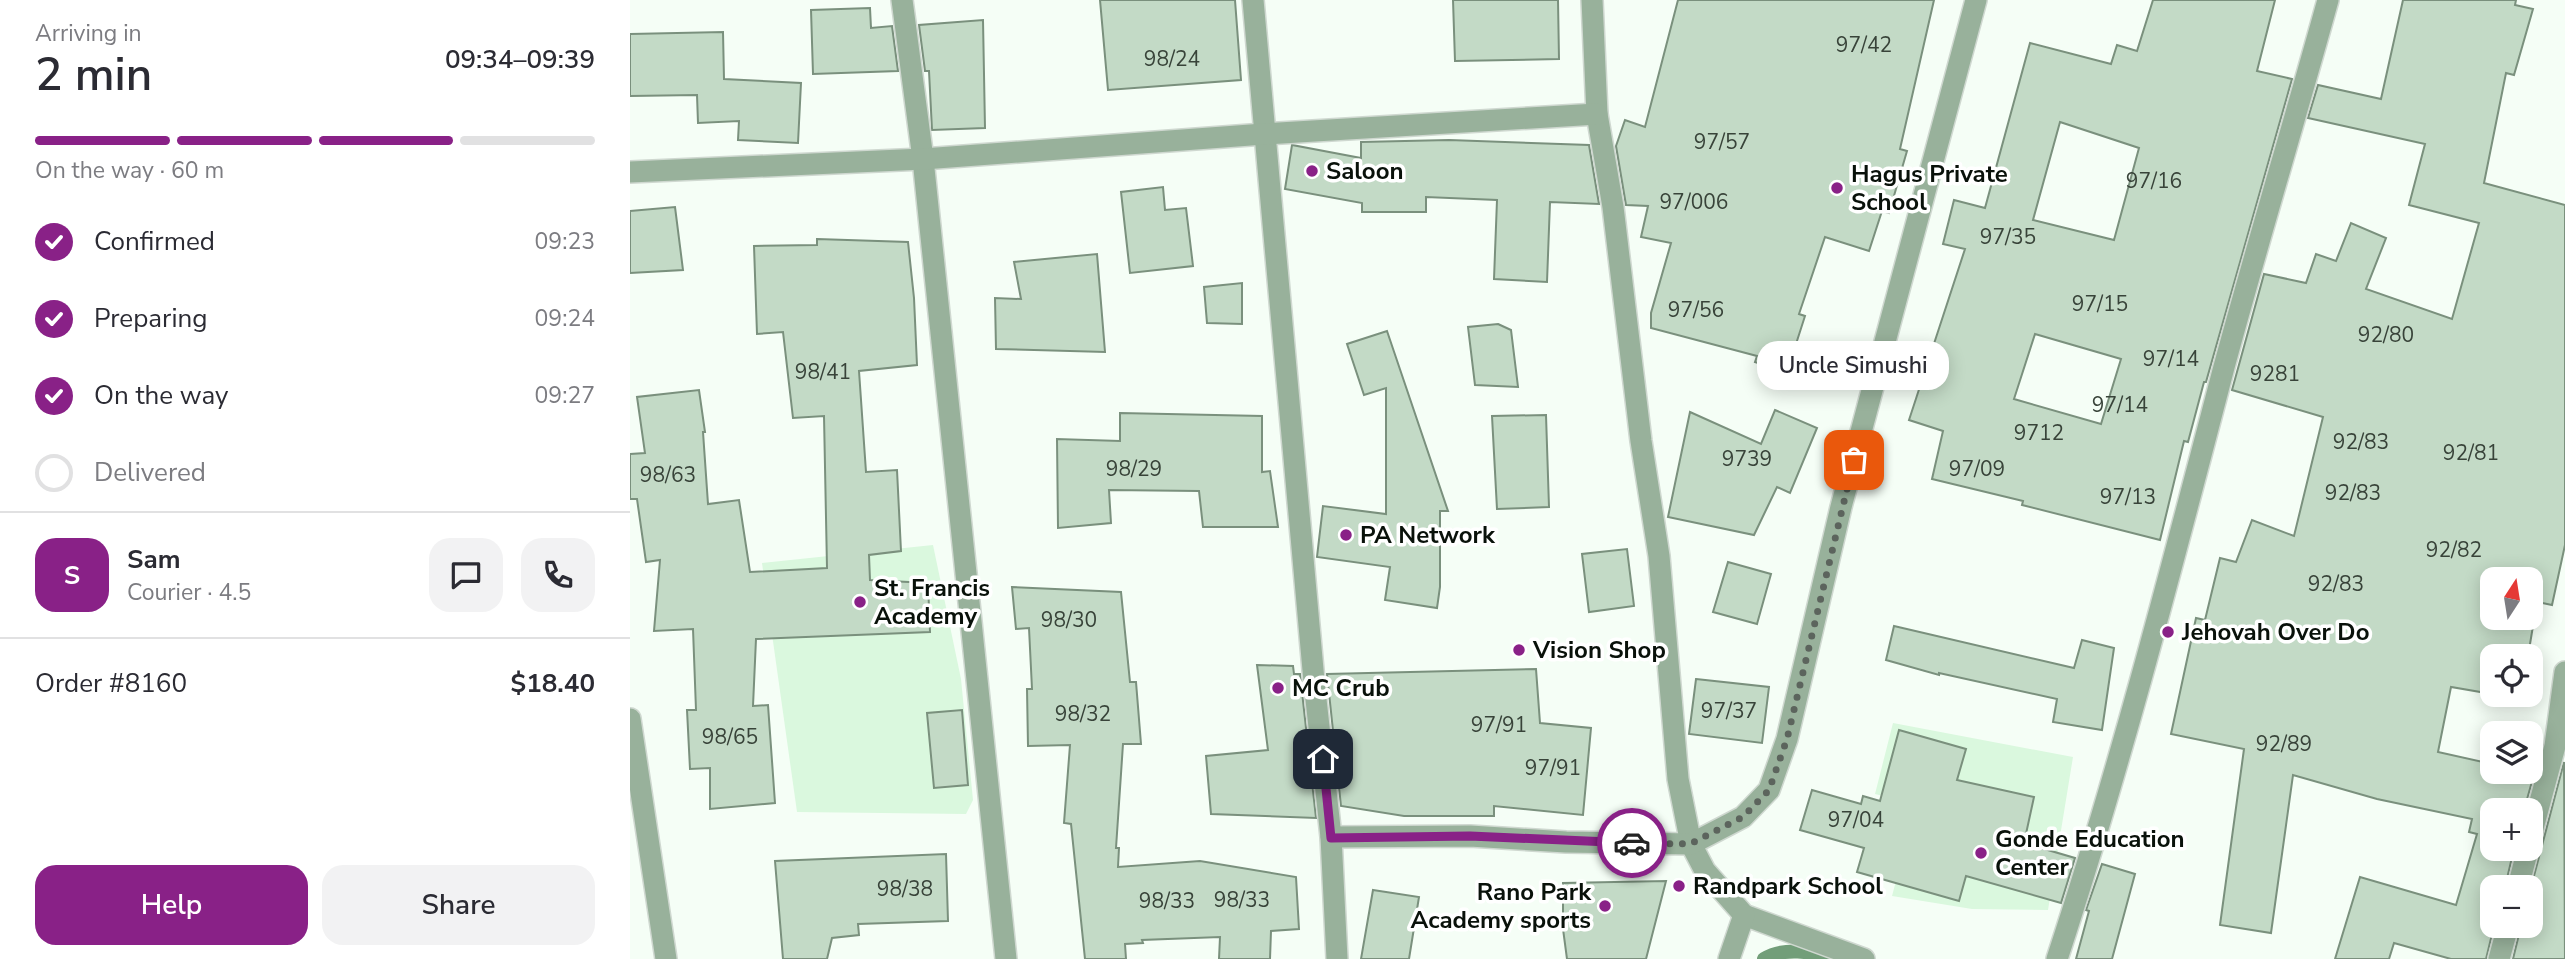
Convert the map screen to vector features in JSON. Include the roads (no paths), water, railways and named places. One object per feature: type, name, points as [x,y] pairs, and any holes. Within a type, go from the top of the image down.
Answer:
[{"type":"street","points":[[902,0],[923,159],[1006,959]]},
{"type":"street","points":[[1253,0],[1331,838],[1337,959]]},
{"type":"street","points":[[1592,0],[1597,114],[1615,220],[1641,441],[1659,556],[1678,779],[1690,844],[1705,871],[1744,915],[1864,959]]},
{"type":"street","points":[[1331,838],[1470,836],[1566,842],[1690,844],[1743,817],[1769,790],[1787,739],[1842,507],[1976,0]]},
{"type":"street","points":[[2057,959],[2085,874],[2149,653],[2229,351],[2328,0]]},
{"type":"street","points":[[630,172],[923,159],[1264,134],[1597,114]]},
{"type":"street","points":[[2541,798],[2555,746],[2565,672]]},
{"type":"street","points":[[630,719],[667,959]]},
{"type":"street","points":[[1730,959],[1744,915]]},
{"type":"street","points":[[2499,959],[2505,938]]},
{"type":"waterway","points":[[1764,959],[1789,952],[1815,954],[1832,959]]},
{"type":"place","name":"Saloon","points":[[1312,171]]},
{"type":"place","name":"Hagus Private School","points":[[1837,188]]},
{"type":"place","name":"Uncle Simushi","points":[[1854,460]]},
{"type":"place","name":"PA Network","points":[[1346,535]]},
{"type":"place","name":"St. Francis Academy","points":[[860,602]]},
{"type":"place","name":"Jehovah Over Do","points":[[2168,632]]},
{"type":"place","name":"Vision Shop","points":[[1519,650]]},
{"type":"place","name":"MC Crub","points":[[1278,688]]},
{"type":"place","name":"Gonde Education Center","points":[[1981,853]]},
{"type":"place","name":"Randpark School","points":[[1679,886]]},
{"type":"place","name":"Rano Park Academy sports","points":[[1605,906]]}]
